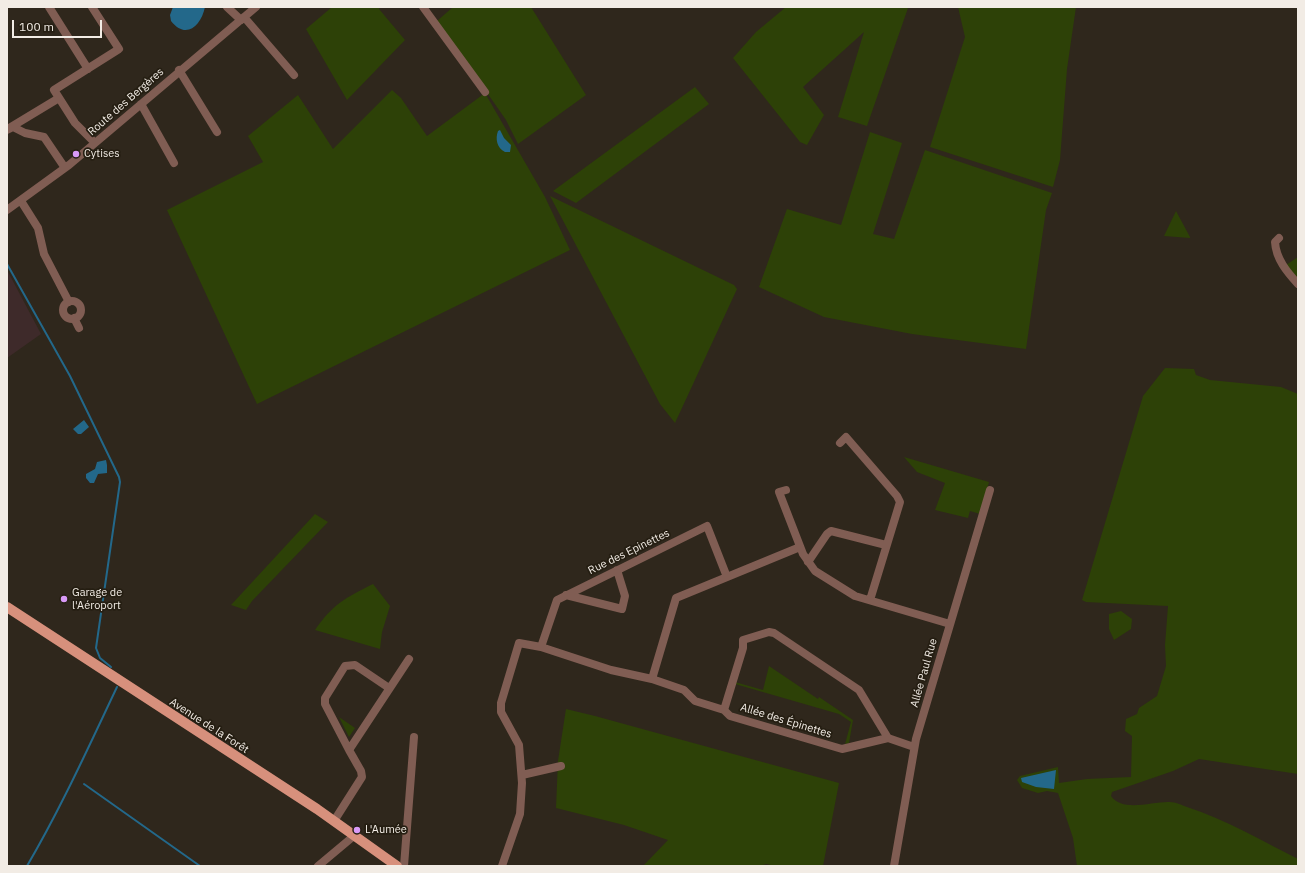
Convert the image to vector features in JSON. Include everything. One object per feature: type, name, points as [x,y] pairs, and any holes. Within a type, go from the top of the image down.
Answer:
[{"type":"main road","name":"Avenue de la Forêt","points":[[7,607],[334,821],[397,866]]},
{"type":"street","points":[[50,7],[88,69]]},
{"type":"street","points":[[92,7],[120,49],[54,90],[75,123],[95,143]]},
{"type":"street","points":[[227,7],[242,18],[294,75]]},
{"type":"street","name":"Route des Bergères","points":[[7,210],[65,168],[179,70],[256,7]]},
{"type":"street","points":[[423,7],[485,92]]},
{"type":"street","points":[[179,70],[217,132]]},
{"type":"street","points":[[9,129],[59,98]]},
{"type":"street","points":[[141,104],[174,163]]},
{"type":"street","points":[[9,129],[46,139],[65,168]]},
{"type":"street","points":[[21,201],[38,228],[44,254],[69,302]]},
{"type":"street","points":[[1279,238],[1276,242],[1277,253],[1287,271],[1298,284]]},
{"type":"street","points":[[69,302],[75,302],[80,307],[79,314],[74,318],[66,317],[63,310],[65,304],[69,302]]},
{"type":"street","points":[[74,318],[79,328]]},
{"type":"street","points":[[840,443],[846,437],[897,496],[900,502],[870,600]]},
{"type":"street","points":[[786,490],[780,492],[800,547],[815,572],[855,596],[950,624]]},
{"type":"street","name":"Allée Paul Rue","points":[[894,866],[914,747],[990,490]]},
{"type":"street","name":"Rue des Epinettes","points":[[541,647],[557,600],[707,526],[727,577]]},
{"type":"street","points":[[808,562],[827,534],[831,531],[886,545]]},
{"type":"street","points":[[652,679],[676,598],[800,547]]},
{"type":"street","points":[[566,595],[622,609],[625,596],[617,570]]},
{"type":"street","points":[[724,710],[743,648],[743,640],[769,632],[774,633],[859,690],[888,738],[914,747]]},
{"type":"street","name":"Allée des Épinettes","points":[[522,775],[519,745],[501,712],[501,703],[519,644],[541,647],[611,670],[652,679],[684,690],[695,701],[724,710],[730,716],[842,749],[888,738]]},
{"type":"street","points":[[350,750],[409,659]]},
{"type":"street","points":[[334,821],[362,777],[361,771],[326,704],[325,698],[345,666],[350,664],[354,665],[389,688]]},
{"type":"street","points":[[404,866],[414,737]]},
{"type":"street","points":[[502,866],[520,814],[522,775],[561,766]]},
{"type":"street","points":[[318,866],[355,835]]},
{"type":"shaded area","points":[[7,270],[41,334],[7,358]]},
{"type":"green space","points":[[332,7],[380,7],[379,9],[405,40],[347,100],[306,29]]},
{"type":"green space","points":[[453,7],[531,7],[586,95],[518,144],[506,120],[437,21]]},
{"type":"green space","points":[[786,7],[908,8],[867,126],[838,117],[864,32],[803,87],[824,115],[807,145],[800,142],[733,58],[756,32]]},
{"type":"green space","points":[[958,7],[1076,7],[1067,69],[1060,160],[1053,187],[930,147],[965,37]]},
{"type":"green space","points":[[695,87],[709,104],[576,203],[553,191]]},
{"type":"green space","points":[[392,90],[401,98],[427,136],[485,93],[545,197],[570,250],[257,404],[167,210],[263,162],[248,136],[298,95],[333,149]]},
{"type":"green space","points":[[870,132],[902,143],[873,234],[894,239],[925,150],[1052,193],[1046,210],[1026,349],[912,334],[824,317],[759,287],[787,209],[841,225]]},
{"type":"green space","points":[[550,196],[734,285],[737,289],[675,423],[660,404]]},
{"type":"green space","points":[[1176,211],[1190,237],[1190,238],[1164,236]]},
{"type":"green space","points":[[1298,257],[1298,279],[1286,265]]},
{"type":"green space","points":[[1165,368],[1194,369],[1196,375],[1210,380],[1281,387],[1298,394],[1298,774],[1199,759],[1173,771],[1112,792],[1111,796],[1116,801],[1123,804],[1139,805],[1172,802],[1201,812],[1229,824],[1298,859],[1298,866],[1077,866],[1073,838],[1058,793],[1047,791],[1038,793],[1022,788],[1017,780],[1020,776],[1058,767],[1059,783],[1087,779],[1131,777],[1132,736],[1125,731],[1126,719],[1137,714],[1139,708],[1157,696],[1166,666],[1165,645],[1168,606],[1086,602],[1082,600],[1143,396]]},
{"type":"green space","points":[[904,457],[989,482],[980,514],[970,511],[968,518],[935,510],[945,483],[917,472]]},
{"type":"green space","points":[[315,514],[328,522],[252,601],[246,610],[231,605]]},
{"type":"green space","points":[[373,584],[390,606],[382,632],[380,649],[315,630],[340,602]]},
{"type":"green space","points":[[1121,611],[1132,619],[1131,629],[1114,640],[1109,629],[1109,614]]},
{"type":"green space","points":[[769,666],[818,699],[819,697],[853,720],[849,743],[845,744],[851,722],[839,714],[735,684],[735,682],[763,690]]},
{"type":"green space","points":[[566,709],[839,783],[823,866],[775,866],[766,864],[761,866],[643,866],[668,840],[624,825],[556,808],[558,761]]},
{"type":"green space","points":[[339,717],[355,728],[349,737]]},
{"type":"water","points":[[173,7],[205,7],[200,20],[196,25],[187,30],[182,30],[171,21],[170,15]]},
{"type":"water","points":[[500,130],[504,138],[511,145],[510,152],[505,152],[498,146],[497,137],[498,131]]},
{"type":"water","points":[[84,420],[89,427],[81,434],[78,434],[73,429]]},
{"type":"water","points":[[106,460],[107,473],[98,474],[94,483],[90,483],[86,478],[86,474],[95,469],[97,462]]},
{"type":"water","points":[[1056,770],[1054,789],[1036,787],[1022,782],[1021,778]]},
{"type":"waterway","points":[[7,264],[70,376],[119,477],[120,482],[96,648],[100,658],[111,667]]},
{"type":"waterway","points":[[27,866],[63,800],[117,687]]},
{"type":"waterway","points":[[84,784],[200,866]]},
{"type":"place","name":"Cytises","points":[[76,154]]},
{"type":"place","name":"Garage de l'Aéroport","points":[[64,599]]},
{"type":"place","name":"L'Aumée","points":[[357,830]]}]
